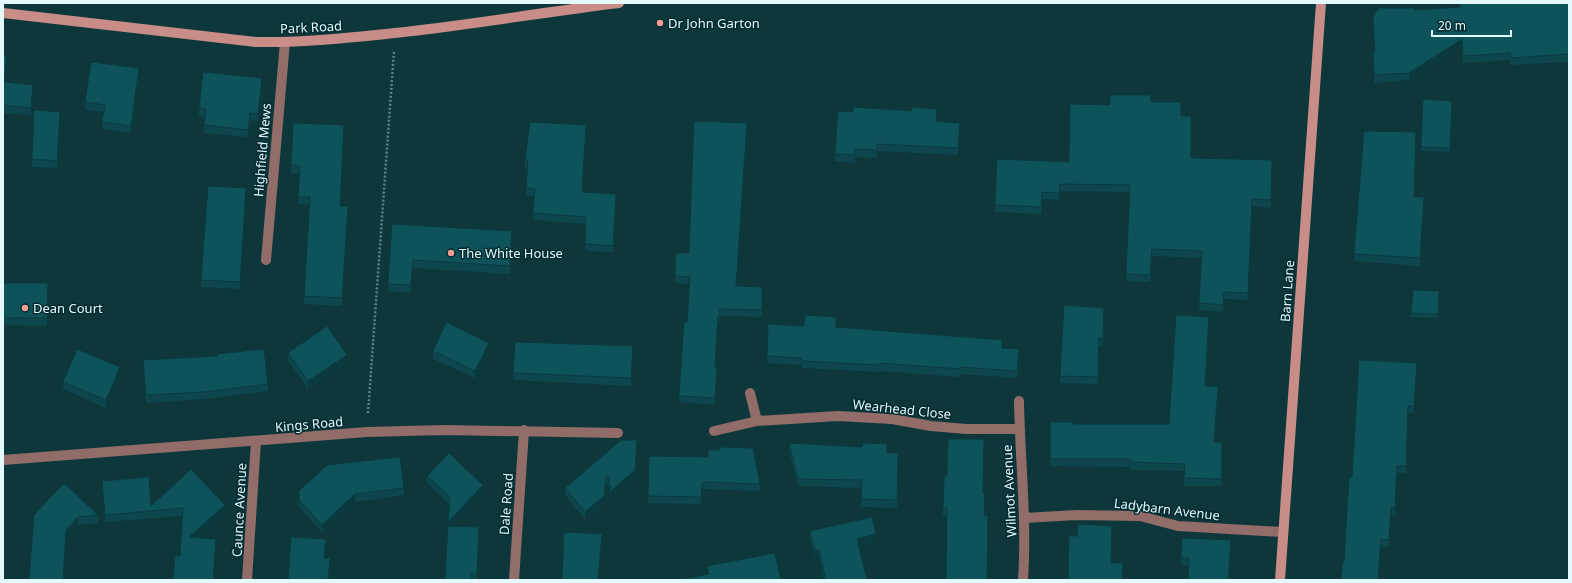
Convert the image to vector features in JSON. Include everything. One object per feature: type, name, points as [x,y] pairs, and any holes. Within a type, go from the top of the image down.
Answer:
[{"type":"street","name":"Park Road","points":[[3,13],[256,42],[285,42],[340,39],[466,25],[619,3]]},
{"type":"street","name":"Barn Lane","points":[[1280,580],[1282,532],[1321,3]]},
{"type":"street","name":"Highfield Mews","points":[[266,260],[285,42]]},
{"type":"street","points":[[750,393],[758,421]]},
{"type":"street","name":"Wilmot Avenue","points":[[1019,401],[1024,518],[1023,580]]},
{"type":"street","name":"Wearhead Close","points":[[714,431],[758,421],[838,416],[892,419],[931,426],[1019,429]]},
{"type":"street","name":"Kings Road","points":[[3,460],[367,432],[524,430],[618,434]]},
{"type":"street","name":"Dale Road","points":[[514,580],[524,430]]},
{"type":"street","name":"Caunce Avenue","points":[[247,580],[256,441]]},
{"type":"street","name":"Ladybarn Avenue","points":[[1024,518],[1077,515],[1140,516],[1178,526],[1282,532]]},
{"type":"path","points":[[367,432],[395,33]]},
{"type":"building","points":[[1460,3],[1569,3],[1569,54],[1511,58],[1510,53],[1463,56],[1462,39],[1409,73],[1374,75],[1373,52],[1375,52],[1373,19],[1375,13],[1380,8],[1415,8],[1415,10],[1460,7]]},
{"type":"building","points":[[3,56],[7,56],[4,82],[33,85],[31,108],[3,105]]},
{"type":"building","points":[[91,62],[139,68],[131,126],[102,122],[105,105],[85,102]]},
{"type":"building","points":[[203,72],[262,78],[258,114],[250,113],[248,130],[204,125],[206,109],[199,108]]},
{"type":"building","points":[[1110,95],[1151,95],[1151,102],[1181,102],[1181,116],[1191,116],[1191,158],[1272,160],[1271,200],[1252,199],[1248,293],[1224,292],[1223,305],[1199,303],[1202,251],[1152,249],[1150,275],[1126,274],[1130,185],[1060,184],[1059,193],[1042,192],[1041,207],[995,205],[997,159],[1069,162],[1070,104],[1110,105]]},
{"type":"building","points":[[1423,99],[1452,101],[1450,148],[1421,147]]},
{"type":"building","points":[[853,107],[912,111],[912,107],[937,109],[936,121],[960,123],[958,148],[877,144],[877,150],[856,149],[855,155],[835,154],[838,111],[853,112]]},
{"type":"building","points":[[34,110],[60,112],[57,161],[32,159]]},
{"type":"building","points":[[694,121],[747,123],[736,286],[762,287],[762,310],[720,309],[718,316],[715,367],[717,368],[715,398],[679,396],[684,322],[687,322],[690,277],[675,276],[676,253],[689,253]]},
{"type":"building","points":[[530,122],[586,125],[582,192],[616,194],[613,246],[585,244],[586,217],[533,213],[535,189],[526,188],[528,160],[525,160]]},
{"type":"building","points":[[293,123],[344,125],[340,206],[348,206],[342,298],[304,296],[310,197],[298,197],[300,166],[291,165]]},
{"type":"building","points":[[1364,131],[1416,132],[1414,197],[1424,197],[1420,258],[1354,254]]},
{"type":"building","points":[[208,186],[246,188],[240,282],[201,280]]},
{"type":"building","name":"The White House","points":[[392,224],[512,231],[510,266],[413,260],[411,285],[388,284]]},
{"type":"building","name":"Dean Court","points":[[3,283],[48,283],[47,318],[3,318]]},
{"type":"building","points":[[1413,290],[1439,291],[1438,314],[1411,313]]},
{"type":"building","points":[[1064,305],[1104,308],[1103,338],[1099,338],[1098,377],[1060,376]]},
{"type":"building","points":[[805,315],[836,317],[836,327],[1002,340],[1002,348],[1019,349],[1017,371],[960,367],[960,369],[879,363],[879,365],[802,361],[802,358],[767,356],[768,324],[804,326]]},
{"type":"building","points":[[1176,315],[1209,317],[1205,386],[1218,386],[1214,442],[1222,442],[1222,479],[1184,478],[1185,464],[1130,462],[1131,459],[1050,459],[1050,422],[1073,422],[1073,424],[1169,424]]},
{"type":"building","points":[[446,322],[489,343],[475,371],[433,351]]},
{"type":"building","points":[[327,326],[347,355],[308,381],[288,353]]},
{"type":"building","points":[[515,342],[633,346],[631,378],[513,373]]},
{"type":"building","points":[[77,349],[120,367],[106,400],[63,382]]},
{"type":"building","points":[[264,349],[268,384],[204,392],[146,395],[143,360],[217,356],[217,354]]},
{"type":"building","points":[[1359,360],[1417,363],[1414,406],[1408,406],[1406,466],[1397,466],[1395,508],[1391,507],[1389,540],[1381,539],[1378,580],[1341,580],[1344,561],[1349,478],[1352,478]]},
{"type":"building","points":[[948,439],[984,439],[984,515],[988,515],[987,580],[946,580],[947,508],[943,508],[944,476],[947,476]]},
{"type":"building","points":[[621,440],[637,440],[635,470],[611,491],[608,477],[606,477],[604,496],[585,512],[565,488]]},
{"type":"building","points":[[789,443],[862,447],[863,443],[887,444],[887,453],[898,453],[897,500],[861,499],[862,480],[798,479]]},
{"type":"building","points":[[719,447],[753,448],[760,484],[702,482],[701,497],[648,496],[649,456],[708,457],[708,450],[719,450]]},
{"type":"building","points":[[449,453],[483,485],[448,522],[450,497],[427,476]]},
{"type":"building","points":[[400,457],[404,488],[355,494],[322,525],[299,500],[299,491],[327,465]]},
{"type":"building","points":[[191,469],[225,505],[189,537],[216,539],[213,580],[173,580],[175,556],[180,556],[183,508],[105,515],[102,481],[149,477],[151,506]]},
{"type":"building","points":[[64,483],[98,515],[78,517],[66,530],[63,580],[29,580],[34,515]]},
{"type":"building","points":[[872,517],[876,534],[857,539],[867,580],[826,580],[819,550],[815,551],[810,531]]},
{"type":"building","points":[[1078,524],[1112,526],[1111,563],[1123,563],[1122,580],[1068,580],[1069,536],[1077,536]]},
{"type":"building","points":[[448,526],[479,527],[477,574],[471,574],[471,580],[445,580]]},
{"type":"building","points":[[564,532],[602,534],[598,580],[562,579]]},
{"type":"building","points":[[291,537],[326,539],[324,558],[330,558],[328,580],[288,580]]},
{"type":"building","points":[[1182,538],[1231,540],[1228,580],[1188,580],[1189,558],[1181,558]]},
{"type":"building","points":[[775,553],[781,580],[678,580],[709,574],[707,566]]},
{"type":"place","name":"Dr John Garton","points":[[660,23]]},
{"type":"place","name":"The White House","points":[[451,253]]},
{"type":"place","name":"Dean Court","points":[[25,308]]}]
